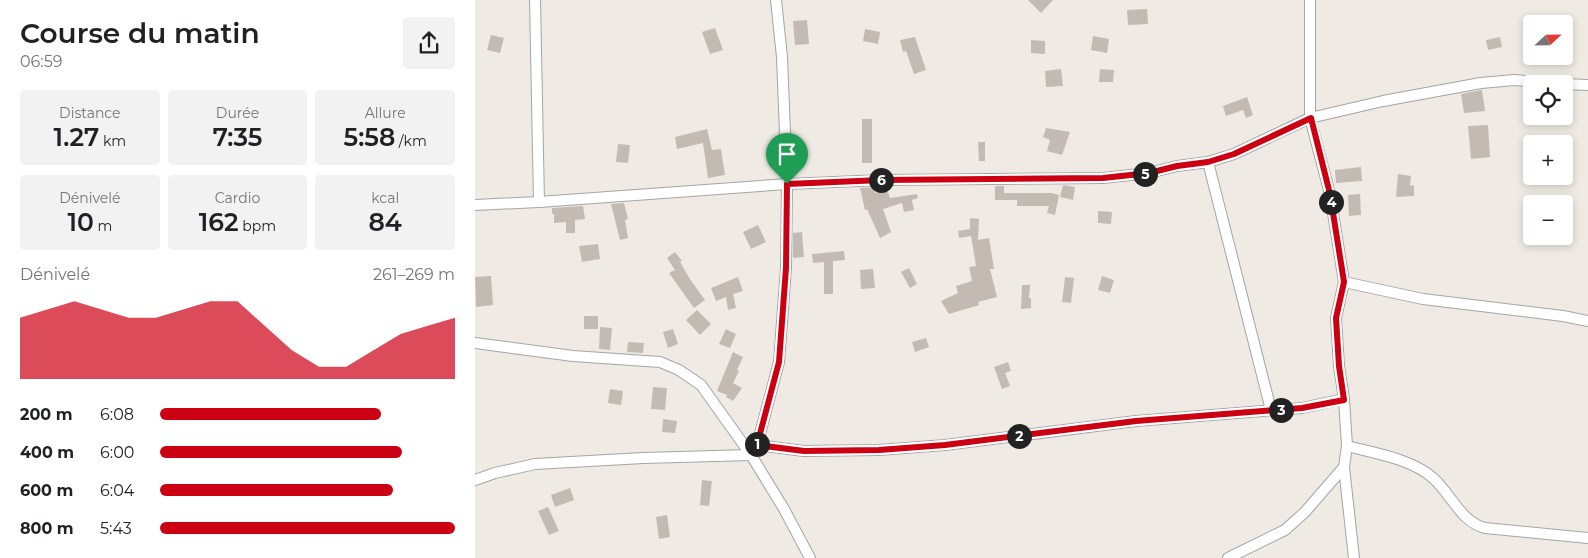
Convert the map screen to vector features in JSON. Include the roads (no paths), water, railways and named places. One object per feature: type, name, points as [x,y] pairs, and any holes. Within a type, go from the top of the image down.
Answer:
[{"type":"street","points":[[535,0],[539,202]]},
{"type":"street","points":[[751,455],[757,445],[779,362],[786,268],[787,184],[782,58],[776,0]]},
{"type":"street","points":[[1310,0],[1311,118],[1330,194],[1344,282],[1336,318],[1347,446],[1344,467],[1354,558]]},
{"type":"street","points":[[475,205],[787,184],[882,180],[1103,178],[1149,173],[1177,166],[1208,162],[1234,154],[1311,118],[1383,101],[1481,83],[1523,81]]},
{"type":"street","points":[[1573,84],[1588,85]]},
{"type":"street","points":[[1208,162],[1271,410]]},
{"type":"street","points":[[1344,282],[1423,299],[1563,316],[1588,321]]},
{"type":"street","points":[[475,342],[573,356],[660,362],[679,370],[701,385],[751,455],[784,509],[810,558]]},
{"type":"street","points":[[757,445],[804,451],[879,450],[945,445],[1136,421],[1302,408],[1344,400]]},
{"type":"street","points":[[1347,446],[1407,462],[1433,478],[1475,525],[1485,528],[1588,538]]},
{"type":"street","points":[[475,480],[495,473],[535,464],[751,455]]},
{"type":"street","points":[[1228,558],[1285,530],[1305,512],[1344,467]]}]
